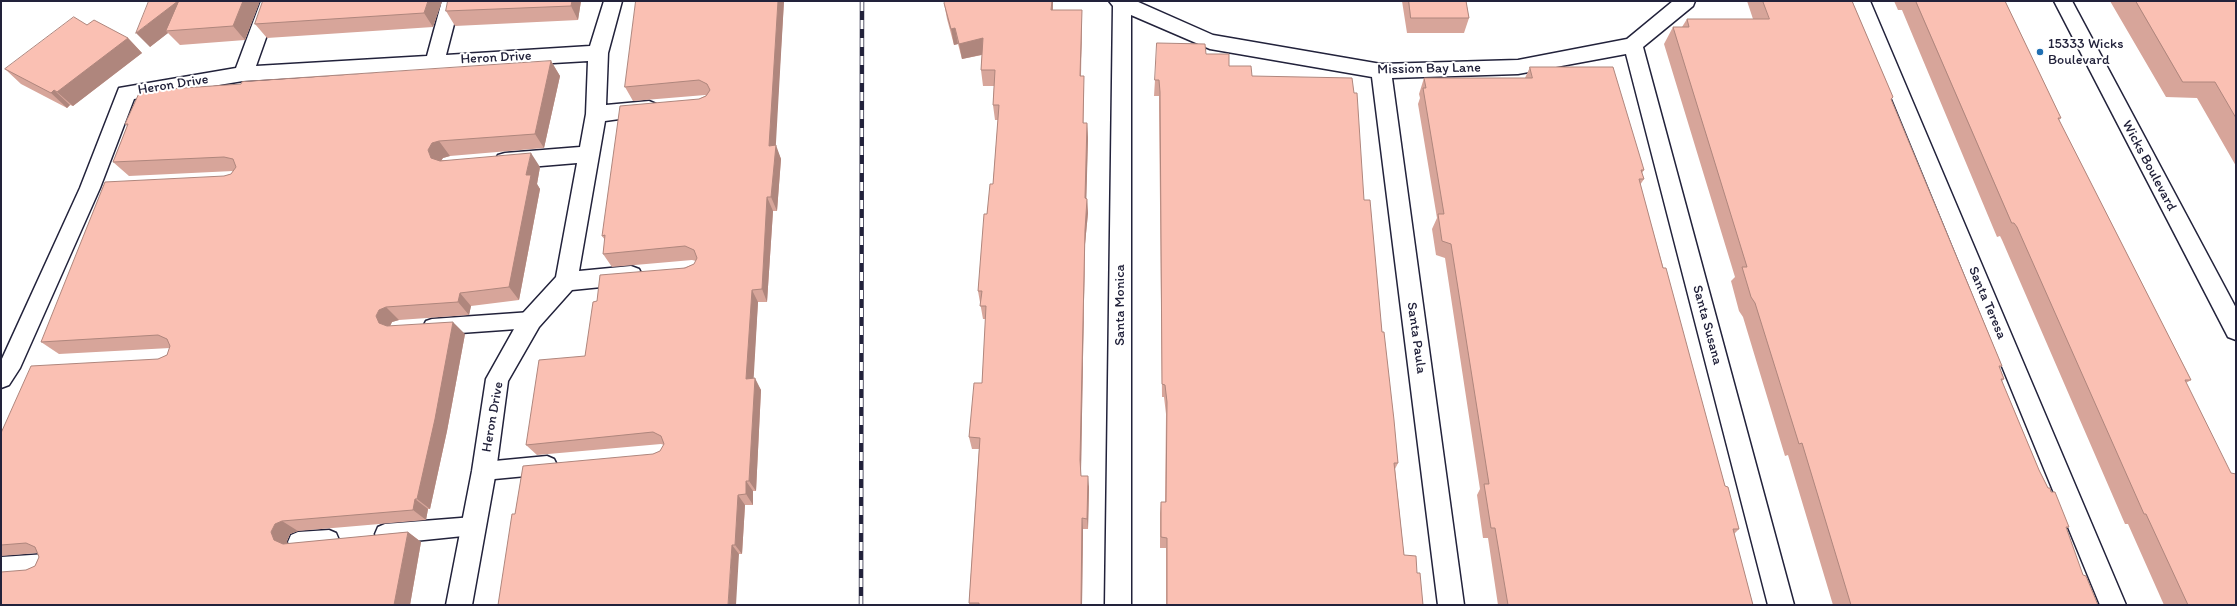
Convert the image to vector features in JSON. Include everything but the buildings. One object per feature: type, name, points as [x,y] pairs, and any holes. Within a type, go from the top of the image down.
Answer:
[{"type":"street","points":[[242,74],[270,1]]},
{"type":"street","points":[[434,61],[451,1]]},
{"type":"street","points":[[613,1],[598,52],[596,114],[566,282],[653,273]]},
{"type":"street","name":"Mission Bay Lane","points":[[1120,3],[1210,42],[1381,71],[1518,67],[1633,45],[1686,1]]},
{"type":"street","name":"Santa Teresa","points":[[1861,1],[2113,605]]},
{"type":"street","name":"Wicks Boulevard","points":[[2063,1],[2236,330]]},
{"type":"street","name":"Santa Monica","points":[[1118,605],[1120,3]]},
{"type":"street","name":"Santa Susana","points":[[1633,45],[1781,605]]},
{"type":"street","name":"Heron Drive","points":[[5,373],[90,188],[126,93],[242,74],[598,52]]},
{"type":"street","name":"Santa Paula","points":[[1381,71],[1452,605]]},
{"type":"street","points":[[596,114],[666,108]]},
{"type":"street","points":[[489,162],[590,154]]},
{"type":"street","points":[[90,188],[113,187]]},
{"type":"street","name":"Heron Drive","points":[[459,605],[484,470],[497,379],[531,320],[566,282]]},
{"type":"street","points":[[5,373],[33,366]]},
{"type":"street","points":[[1,569],[46,566]]},
{"type":"lane","points":[[415,328],[531,320]]},
{"type":"lane","points":[[484,470],[569,462]]},
{"type":"lane","points":[[370,536],[474,526]]},
{"type":"lane","points":[[298,542],[346,538]]},
{"type":"railway","points":[[861,605],[862,1]]},
{"type":"place","name":"15333 Wicks Boulevard","points":[[2040,52]]}]
